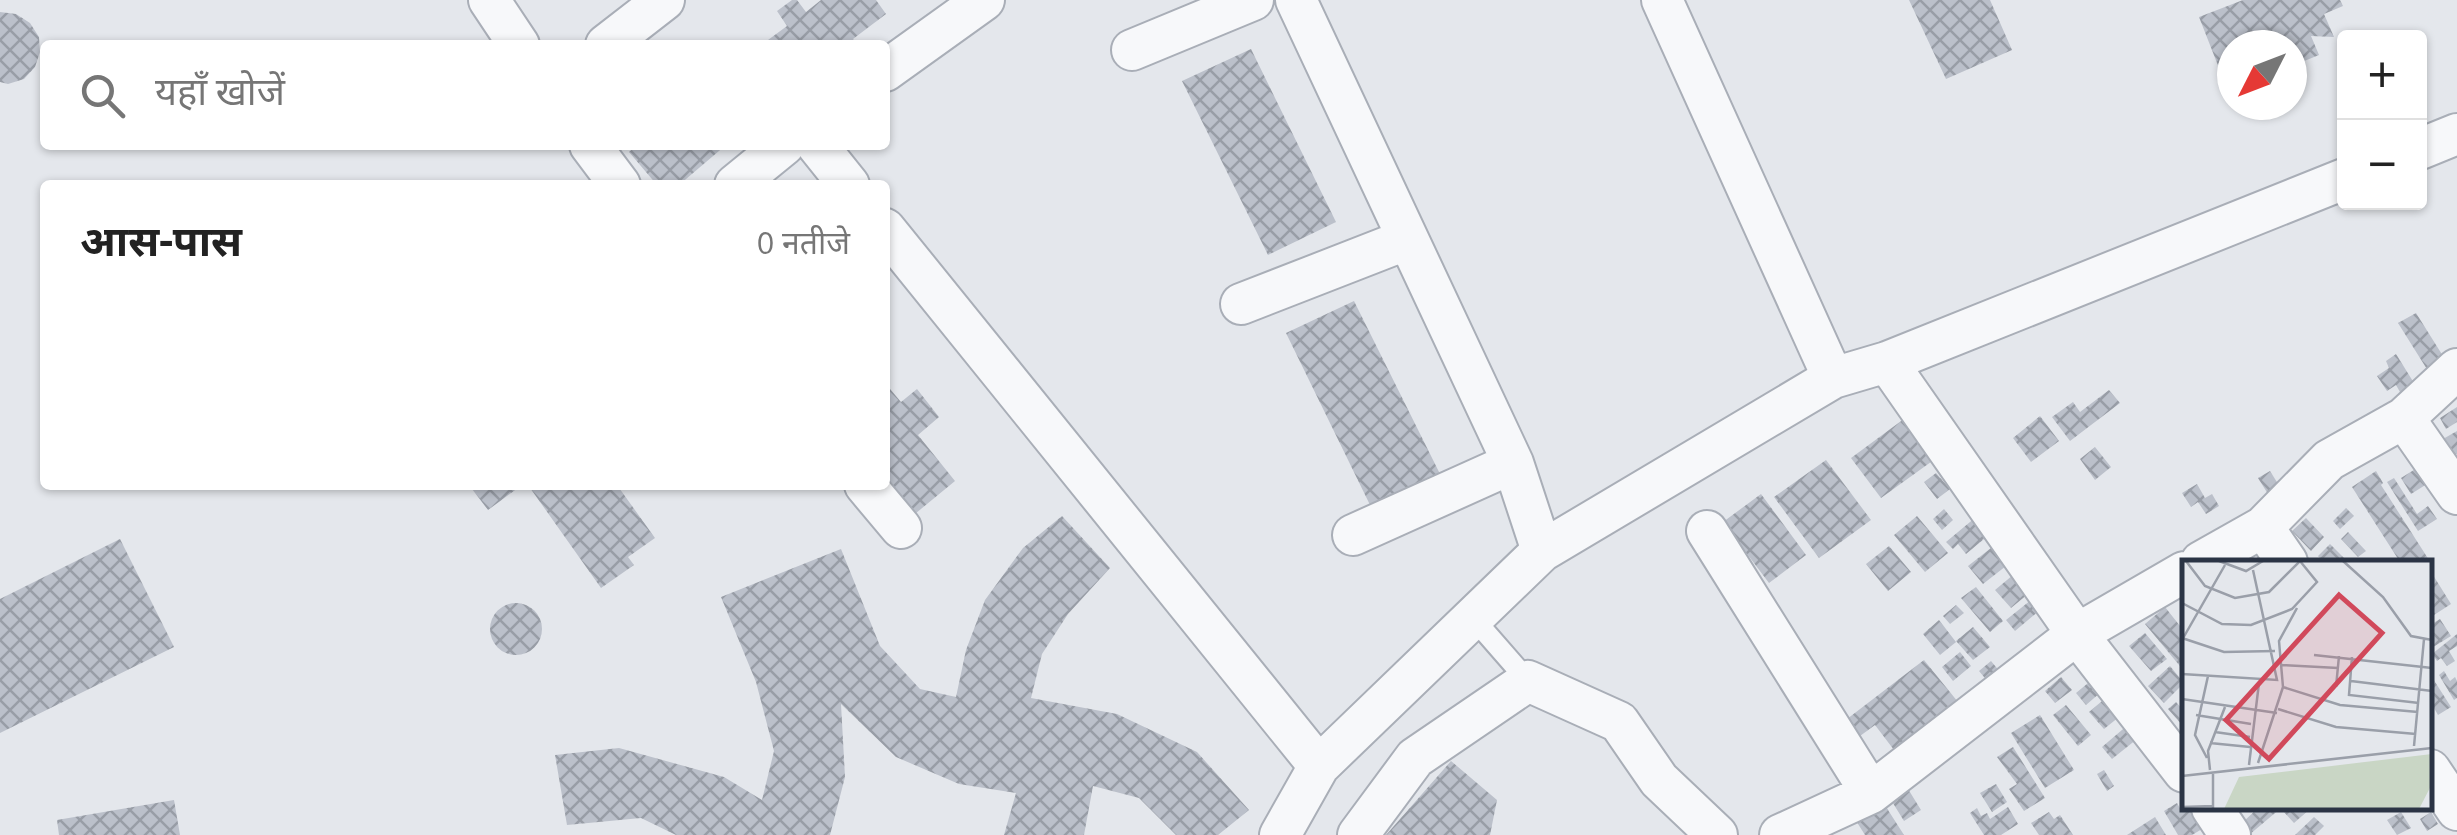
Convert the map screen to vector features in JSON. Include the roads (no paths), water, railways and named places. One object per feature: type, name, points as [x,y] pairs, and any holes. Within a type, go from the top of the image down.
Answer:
[{"type":"street","points":[[489,0],[516,40]]},
{"type":"street","points":[[612,40],[664,0]]},
{"type":"street","points":[[890,67],[984,0]]},
{"type":"street","points":[[1132,50],[1254,0]]},
{"type":"street","points":[[1296,0],[1513,463],[1542,550]]},
{"type":"street","points":[[1662,0],[1833,378]]},
{"type":"street","points":[[2427,147],[2457,134]]},
{"type":"street","points":[[594,150],[616,180]]},
{"type":"street","points":[[742,180],[778,150]]},
{"type":"street","points":[[821,150],[846,180]]},
{"type":"street","points":[[1280,835],[1319,766],[1542,550],[1833,378],[1887,362],[2337,182]]},
{"type":"street","points":[[890,235],[1319,766]]},
{"type":"street","points":[[1240,304],[1408,239]]},
{"type":"street","points":[[1887,362],[2077,634],[2182,769]]},
{"type":"street","points":[[2205,560],[2263,527],[2329,460],[2404,418],[2457,369]]},
{"type":"street","points":[[2404,418],[2457,494]]},
{"type":"street","points":[[1354,535],[1513,463]]},
{"type":"street","points":[[869,490],[902,528]]},
{"type":"street","points":[[2263,527],[2286,560]]},
{"type":"street","points":[[1708,531],[1871,793]]},
{"type":"street","points":[[1780,835],[1871,793],[2077,634],[2182,573]]},
{"type":"street","points":[[1358,835],[1415,758],[1528,681],[1620,722],[1659,780],[1717,835]]},
{"type":"street","points":[[2432,773],[2457,810]]},
{"type":"street","points":[[2213,810],[2230,835]]},
{"type":"lane","points":[[1472,618],[1528,681]]}]
